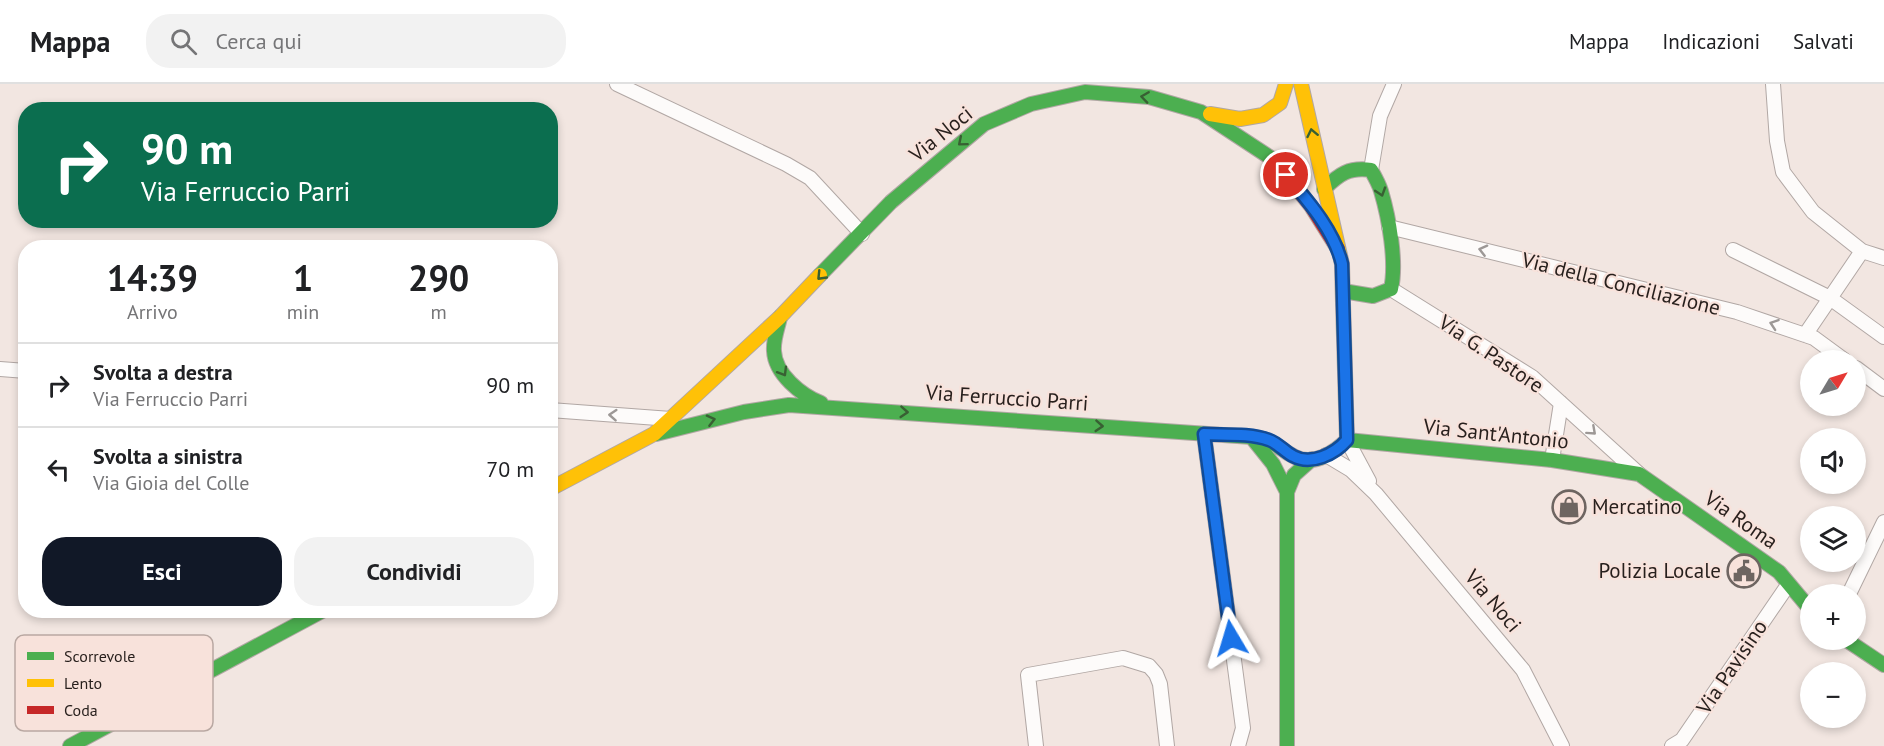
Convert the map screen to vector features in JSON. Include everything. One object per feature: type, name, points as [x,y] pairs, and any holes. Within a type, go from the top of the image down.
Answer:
[{"type":"main road","points":[[1202,112],[1240,119],[1263,115],[1280,103],[1286,84]]},
{"type":"main road","points":[[1287,492],[1294,475],[1312,459],[1340,448],[1347,440],[1342,264],[1301,84]]},
{"type":"main road","name":"Via Noci","points":[[654,434],[780,316],[891,202],[984,124],[1031,104],[1085,92],[1149,97],[1202,112],[1274,160],[1311,206],[1338,249]]},
{"type":"main road","points":[[1324,189],[1344,170],[1357,168],[1371,170],[1382,189],[1394,276],[1390,289],[1381,295],[1343,291]]},
{"type":"main road","points":[[780,316],[774,354],[783,374],[792,386],[806,398],[830,407]]},
{"type":"main road","name":"Via Ferruccio Parri","points":[[654,434],[744,412],[789,405],[1252,437],[1270,441],[1300,459],[1312,459]]},
{"type":"main road","points":[[558,485],[654,434]]},
{"type":"main road","points":[[1252,437],[1268,454],[1287,492],[1287,746]]},
{"type":"main road","name":"Via Sant'Antonio","points":[[1347,440],[1552,460],[1639,474]]},
{"type":"main road","name":"Via Roma","points":[[1639,474],[1779,572],[1800,598]]},
{"type":"main road","points":[[213,669],[309,618]]},
{"type":"main road","points":[[1862,650],[1884,665]]},
{"type":"main road","points":[[70,746],[98,731]]},
{"type":"street","points":[[617,84],[786,164],[810,178],[862,234]]},
{"type":"street","points":[[1371,170],[1380,116],[1394,84]]},
{"type":"street","points":[[1773,84],[1777,141],[1783,172],[1813,212],[1862,251],[1884,258]]},
{"type":"street","name":"Via della Conciliazione","points":[[1389,227],[1737,312],[1814,338],[1830,350]]},
{"type":"street","points":[[1733,250],[1830,298],[1884,337]]},
{"type":"street","points":[[1805,335],[1862,251]]},
{"type":"street","name":"Via G. Pastore","points":[[1390,289],[1532,377],[1639,474]]},
{"type":"street","points":[[0,369],[18,370]]},
{"type":"street","points":[[1866,376],[1884,389]]},
{"type":"street","points":[[1552,460],[1561,403]]},
{"type":"street","points":[[558,411],[671,419]]},
{"type":"street","points":[[1204,434],[1243,728],[1238,746]]},
{"type":"street","name":"Via Noci","points":[[1347,440],[1376,494]]},
{"type":"street","name":"Via Noci","points":[[1326,455],[1351,470],[1376,494],[1523,670],[1562,746]]},
{"type":"street","points":[[1854,584],[1884,522]]},
{"type":"street","name":"Via Pavisino","points":[[1680,744],[1788,585]]},
{"type":"street","points":[[1036,746],[1028,675],[1123,658],[1149,666],[1156,674],[1160,684],[1167,746]]},
{"type":"traffic: fast","points":[[820,275],[891,202],[984,124],[1031,104],[1085,92],[1149,97],[1201,112],[1277,164]]},
{"type":"traffic: fast","points":[[1324,189],[1345,173],[1371,170],[1380,188],[1389,227],[1393,253],[1391,289],[1373,296],[1343,291]]},
{"type":"traffic: fast","points":[[1343,303],[1347,440]]},
{"type":"traffic: fast","points":[[780,317],[775,338],[775,360],[790,383],[805,395],[821,403]]},
{"type":"traffic: fast","points":[[656,434],[744,412],[789,405],[1252,437],[1272,442],[1295,457],[1309,460],[1323,457],[1347,440]]},
{"type":"traffic: fast","points":[[1253,439],[1273,464],[1287,492]]},
{"type":"traffic: fast","points":[[1347,440],[1552,460],[1639,474],[1779,572],[1800,597]]},
{"type":"traffic: fast","points":[[1287,746],[1287,492],[1294,475],[1312,459]]},
{"type":"traffic: fast","points":[[213,669],[309,618]]},
{"type":"traffic: fast","points":[[1862,650],[1884,665]]},
{"type":"traffic: fast","points":[[70,746],[98,731]]},
{"type":"traffic: slow","points":[[1210,114],[1240,119],[1263,115],[1280,103],[1286,84]]},
{"type":"traffic: slow","points":[[1301,84],[1342,264],[1343,303]]},
{"type":"traffic: slow","points":[[558,485],[654,434],[780,317],[820,275]]},
{"type":"traffic: jam","points":[[1277,164],[1311,206],[1338,249]]},
{"type":"place","name":"Mercatino","points":[[1569,507]]},
{"type":"place","name":"Polizia Locale","points":[[1744,571]]},
{"type":"route","points":[[1231,638],[1204,434],[1252,437],[1270,441],[1293,456],[1306,460],[1332,453],[1347,440],[1342,264],[1338,249],[1320,220],[1286,175]]}]
